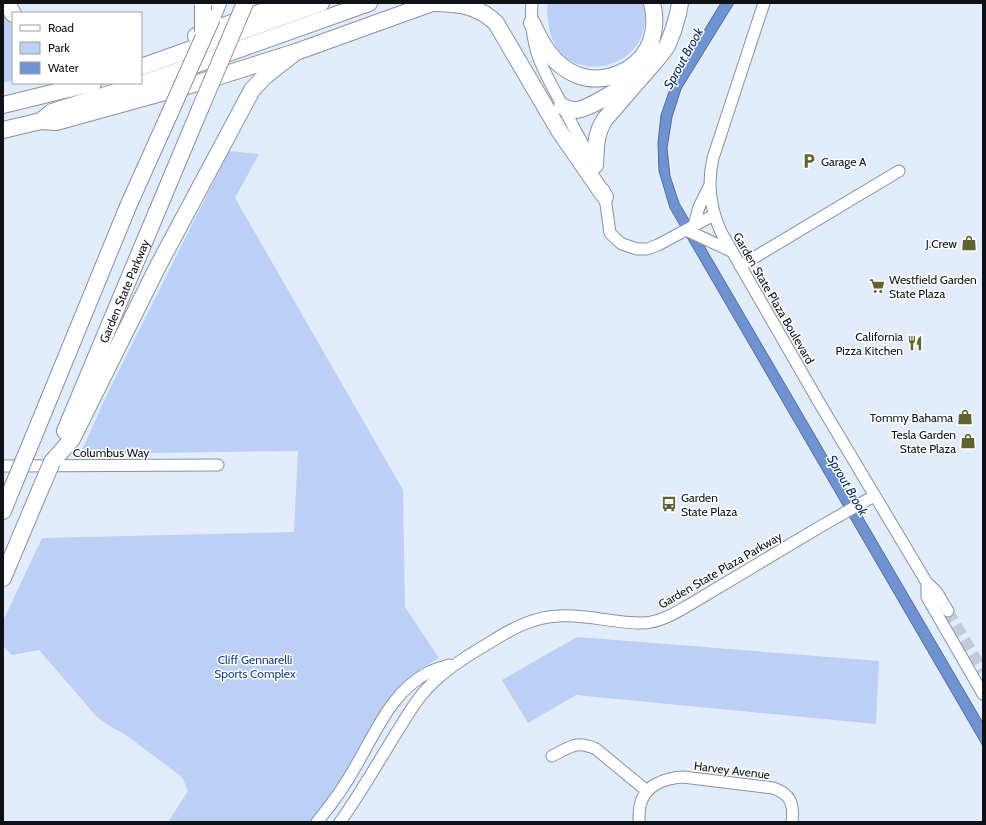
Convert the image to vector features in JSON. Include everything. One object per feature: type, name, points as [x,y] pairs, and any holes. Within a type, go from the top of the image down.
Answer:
[{"type":"highway","points":[[7,3],[12,12]]},
{"type":"highway","name":"Garden State Parkway","points":[[66,439],[200,109],[245,3]]},
{"type":"highway","points":[[142,58],[286,3]]},
{"type":"highway","points":[[142,58],[321,3]]},
{"type":"highway","points":[[142,84],[369,3]]},
{"type":"highway","points":[[41,120],[56,122],[201,82],[296,52],[432,3],[462,5],[476,8],[488,15],[496,23],[560,132],[605,197]]},
{"type":"highway","points":[[532,23],[542,46],[566,69],[587,78],[604,78],[617,75],[627,70],[635,64],[648,48],[654,28],[654,12],[652,3]]},
{"type":"highway","points":[[595,165],[599,127],[657,59],[666,46],[673,31],[680,3]]},
{"type":"highway","points":[[3,511],[129,204],[203,39],[209,8]]},
{"type":"highway","points":[[3,578],[52,462],[66,439],[252,90],[264,77],[296,52]]},
{"type":"highway","points":[[562,106],[573,110],[582,109],[596,103],[642,75]]},
{"type":"highway","points":[[41,96],[66,84]]},
{"type":"highway","points":[[3,105],[89,84]]},
{"type":"highway","points":[[3,130],[41,120],[52,112],[141,84]]},
{"type":"street","points":[[532,3],[532,23],[535,47],[540,63],[595,165],[605,197],[610,233],[612,237],[622,244],[637,249],[647,249],[714,215]]},
{"type":"street","name":"Garden State Plaza Boulevard","points":[[764,3],[711,166],[709,186],[714,215],[731,251],[874,496],[927,583],[936,592],[948,611]]},
{"type":"street","points":[[740,266],[899,171]]},
{"type":"street","points":[[690,228],[709,186]]},
{"type":"street","points":[[690,228],[701,236],[731,251]]},
{"type":"street","name":"Columbus Way","points":[[3,466],[218,465]]},
{"type":"street","name":"Garden State Plaza Parkway","points":[[340,822],[410,710],[436,679],[458,662],[507,632],[529,622],[543,618],[560,616],[645,623],[659,620],[689,606],[874,496]]},
{"type":"street","name":"Garden State Plaza Boulevard","points":[[927,583],[927,597],[983,694]]},
{"type":"street","name":"Garden State Plaza Parkway","points":[[317,822],[352,772],[396,698],[414,682],[430,672],[458,662]]},
{"type":"street","points":[[552,756],[576,744],[587,745],[596,749],[647,791],[642,798],[639,822]]},
{"type":"street","points":[[367,746],[382,755]]},
{"type":"street","name":"Harvey Avenue","points":[[647,791],[660,782],[672,778],[683,777],[773,788],[780,790],[791,801],[793,810],[792,822]]},
{"type":"green space","points":[[548,3],[643,3],[644,27],[637,45],[623,58],[606,65],[588,66],[570,60],[557,47],[549,27],[547,12]]},
{"type":"green space","points":[[3,15],[12,25],[12,80],[3,83]]},
{"type":"green space","name":"Cliff Gennarelli Sports Complex","points":[[229,151],[259,154],[235,198],[403,490],[405,607],[439,658],[421,669],[391,696],[329,802],[310,822],[168,822],[188,791],[182,777],[126,735],[97,717],[39,650],[12,655],[3,644],[3,621],[42,538],[294,532],[298,451],[80,454],[111,386]]},
{"type":"green space","points":[[577,637],[879,661],[876,724],[576,695],[528,723],[502,680]]},
{"type":"water","points":[[721,3],[734,3],[681,89],[672,117],[667,148],[670,176],[679,203],[983,723],[983,746],[670,208],[659,171],[658,143],[661,115],[672,83]]},
{"type":"tunnel","points":[[948,611],[983,671]]},
{"type":"place","name":"Garage A","points":[[809,161]]},
{"type":"place","name":"J.Crew","points":[[969,243]]},
{"type":"place","name":"Westfield Garden State Plaza","points":[[877,286]]},
{"type":"place","name":"California Pizza Kitchen","points":[[915,343]]},
{"type":"place","name":"Tommy Bahama","points":[[965,417]]},
{"type":"place","name":"Tesla Garden State Plaza","points":[[968,441]]},
{"type":"place","name":"Garden State Plaza","points":[[669,504]]},
{"type":"water label","name":"Sprout Brook","points":[[683,58]]},
{"type":"water label","name":"Sprout Brook","points":[[848,485]]}]
